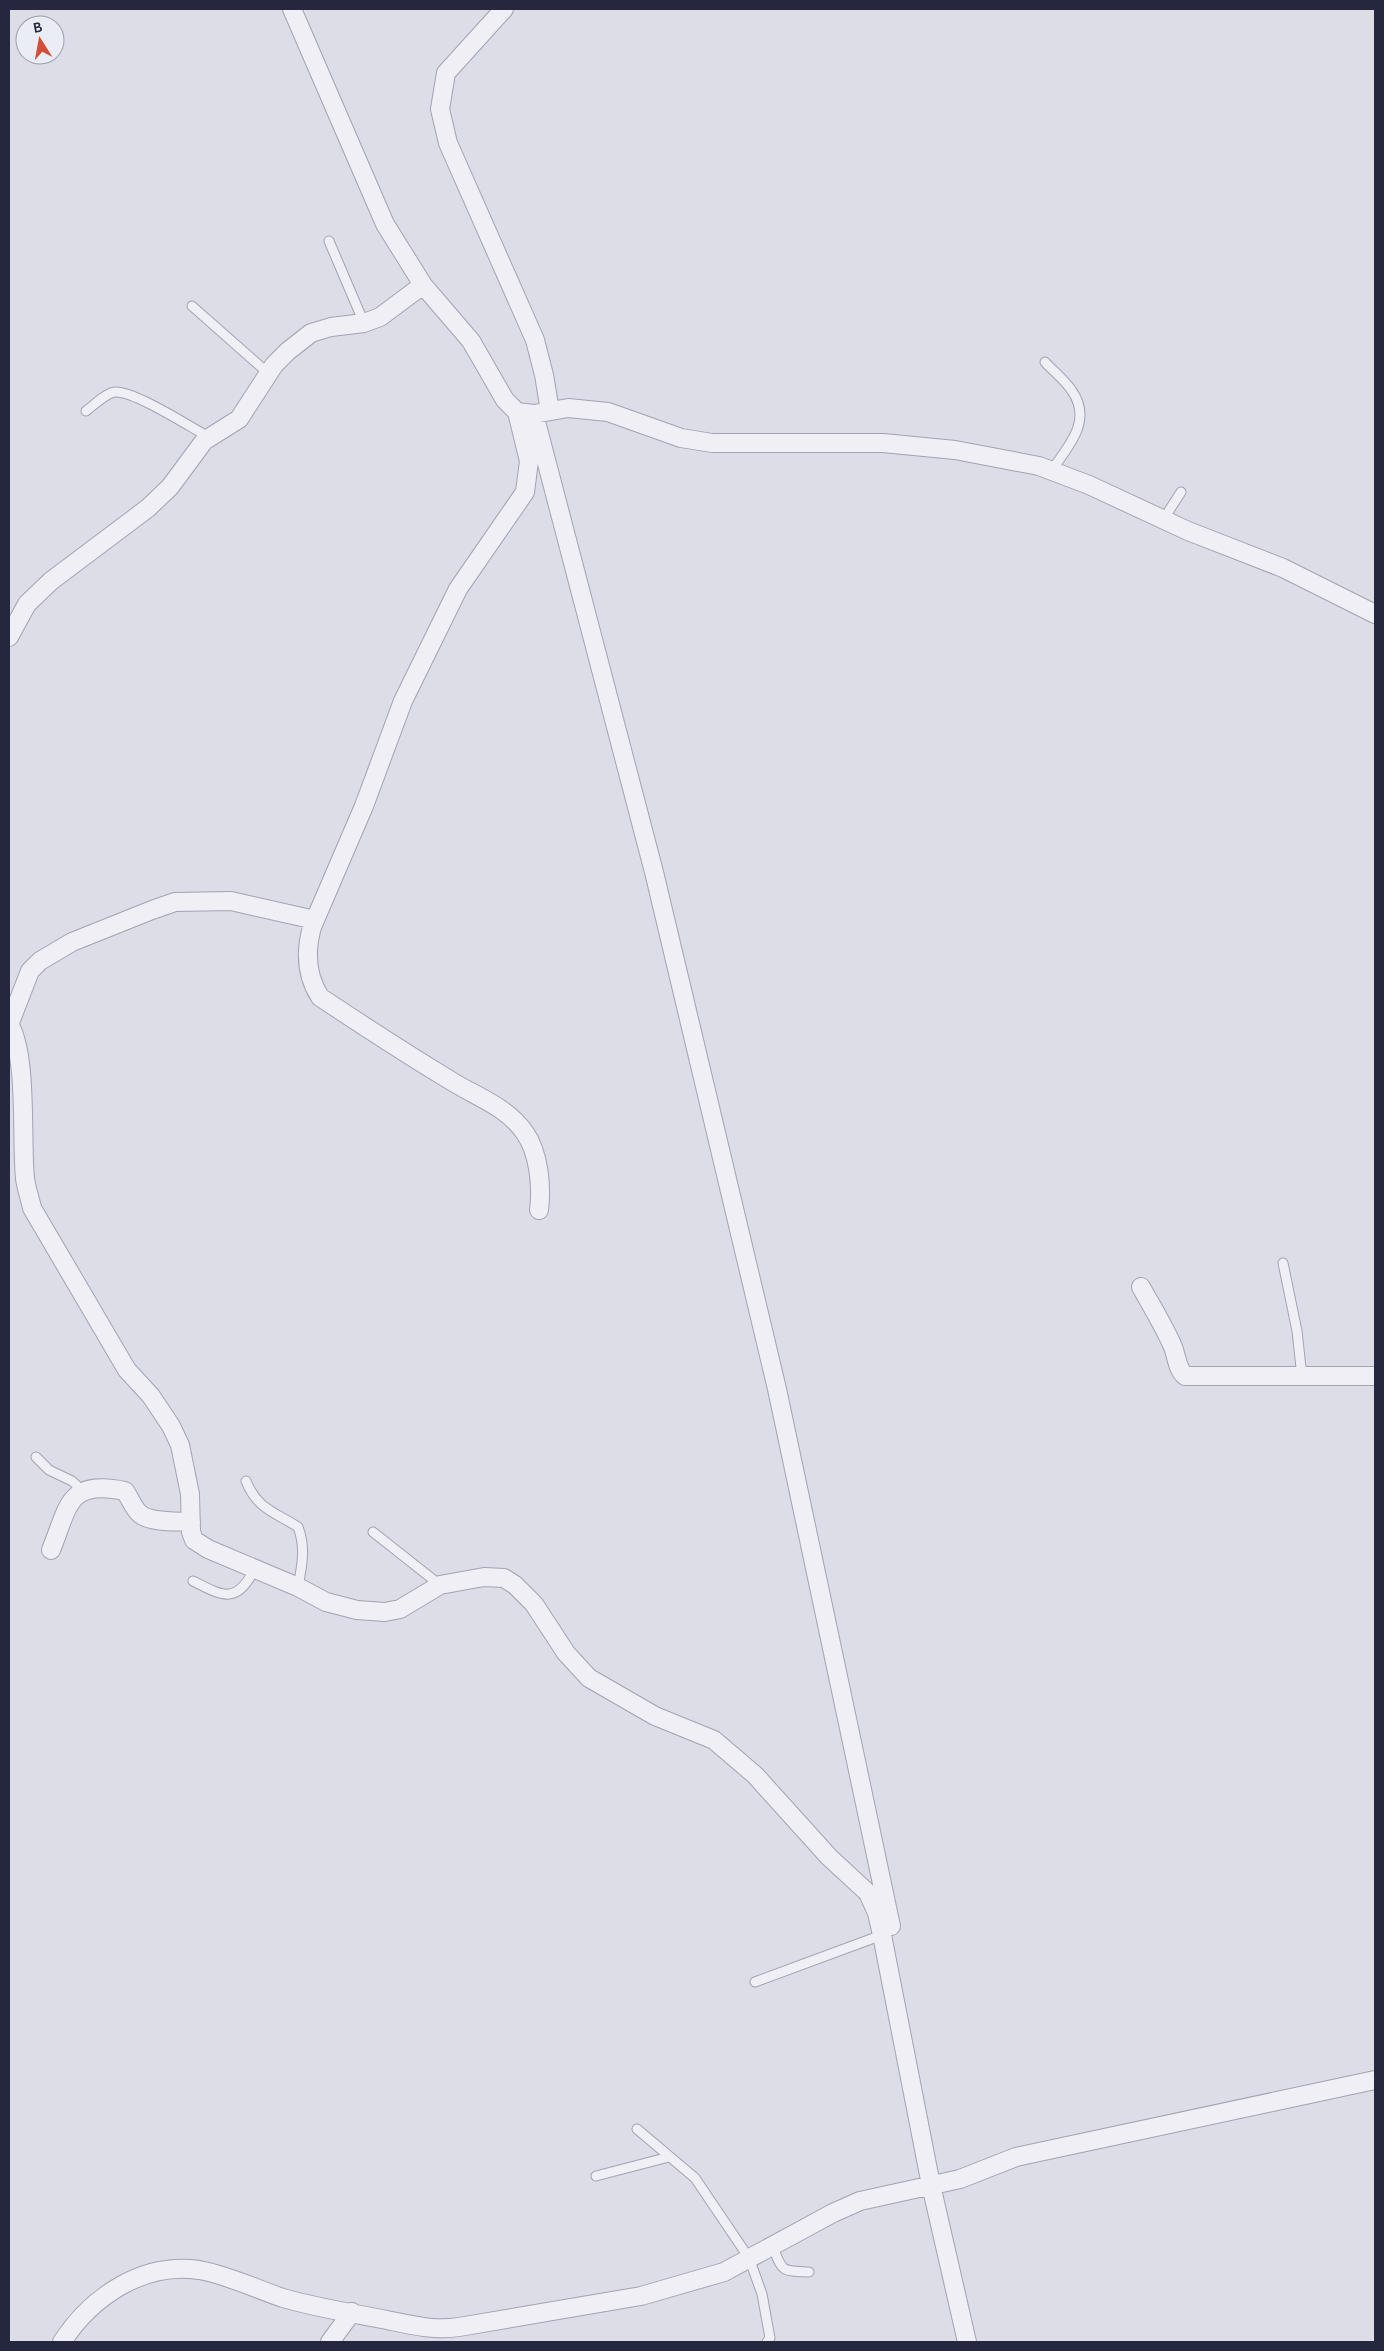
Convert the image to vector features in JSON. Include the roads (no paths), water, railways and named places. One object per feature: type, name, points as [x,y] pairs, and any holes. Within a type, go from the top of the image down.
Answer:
[{"type":"street","points":[[292,9],[385,224],[424,285],[470,341],[505,400],[534,412],[568,408],[608,412],[681,438],[712,443],[883,443],[955,450],[1038,466],[1089,485],[1163,520],[1283,568],[1375,614]]},
{"type":"street","points":[[504,9],[446,73],[440,110],[448,143],[535,340],[544,375],[534,412],[526,492],[458,589],[403,701],[364,806],[315,920],[308,940],[307,964],[312,985],[320,997],[472,1094],[499,1107],[519,1125],[530,1142],[538,1173],[541,1196],[539,1210]]},
{"type":"street","points":[[9,637],[27,604],[45,586],[148,508],[170,487],[196,450],[209,437],[239,419],[268,374],[288,351],[311,333],[331,327],[364,323],[380,318],[424,285]]},
{"type":"street","points":[[534,412],[654,872],[777,1389],[883,1885],[967,2342]]},
{"type":"street","points":[[315,920],[231,901],[175,902],[160,907],[72,942],[40,961],[30,971],[9,1025],[17,1045],[24,1125],[25,1179],[32,1208],[127,1370],[151,1396],[171,1426],[180,1445],[188,1484],[194,1540],[200,1545],[254,1570],[298,1587],[326,1602],[357,1610],[385,1612],[400,1610],[440,1585],[484,1577],[504,1578],[516,1585],[534,1604],[566,1653],[589,1678],[655,1716],[714,1740],[755,1775],[829,1857],[868,1893],[877,1912],[937,2184]]},
{"type":"street","points":[[1141,1287],[1164,1330],[1180,1371],[1185,1376],[1302,1378],[1375,1376]]},
{"type":"street","points":[[50,1550],[71,1502],[82,1490],[97,1487],[125,1491],[141,1515],[148,1518],[191,1522]]},
{"type":"street","points":[[62,2342],[83,2316],[101,2298],[120,2285],[138,2277],[176,2269],[202,2271],[284,2298],[444,2329],[641,2296],[724,2272],[833,2213],[860,2201],[960,2179],[1016,2157],[1375,2080]]},
{"type":"street","points":[[330,2342],[352,2312]]},
{"type":"lane","points":[[329,241],[364,323]]},
{"type":"lane","points":[[192,306],[268,374]]},
{"type":"lane","points":[[1045,362],[1072,391],[1080,421],[1074,439],[1051,471]]},
{"type":"lane","points":[[86,411],[112,393],[120,393],[148,404],[209,437]]},
{"type":"lane","points":[[1163,520],[1181,492]]},
{"type":"lane","points":[[1283,1263],[1297,1332],[1302,1378]]},
{"type":"lane","points":[[36,1457],[49,1470],[72,1481],[82,1490]]},
{"type":"lane","points":[[246,1481],[252,1495],[268,1511],[298,1527],[304,1557],[298,1587]]},
{"type":"lane","points":[[373,1532],[440,1585]]},
{"type":"lane","points":[[193,1582],[221,1595],[232,1595],[247,1584],[254,1570]]},
{"type":"lane","points":[[755,1982],[882,1935]]},
{"type":"lane","points":[[637,2128],[695,2178],[749,2258],[762,2294],[769,2328],[770,2338],[767,2342]]},
{"type":"lane","points":[[596,2176],[669,2157]]},
{"type":"lane","points":[[772,2246],[782,2268],[786,2271],[809,2272]]}]
